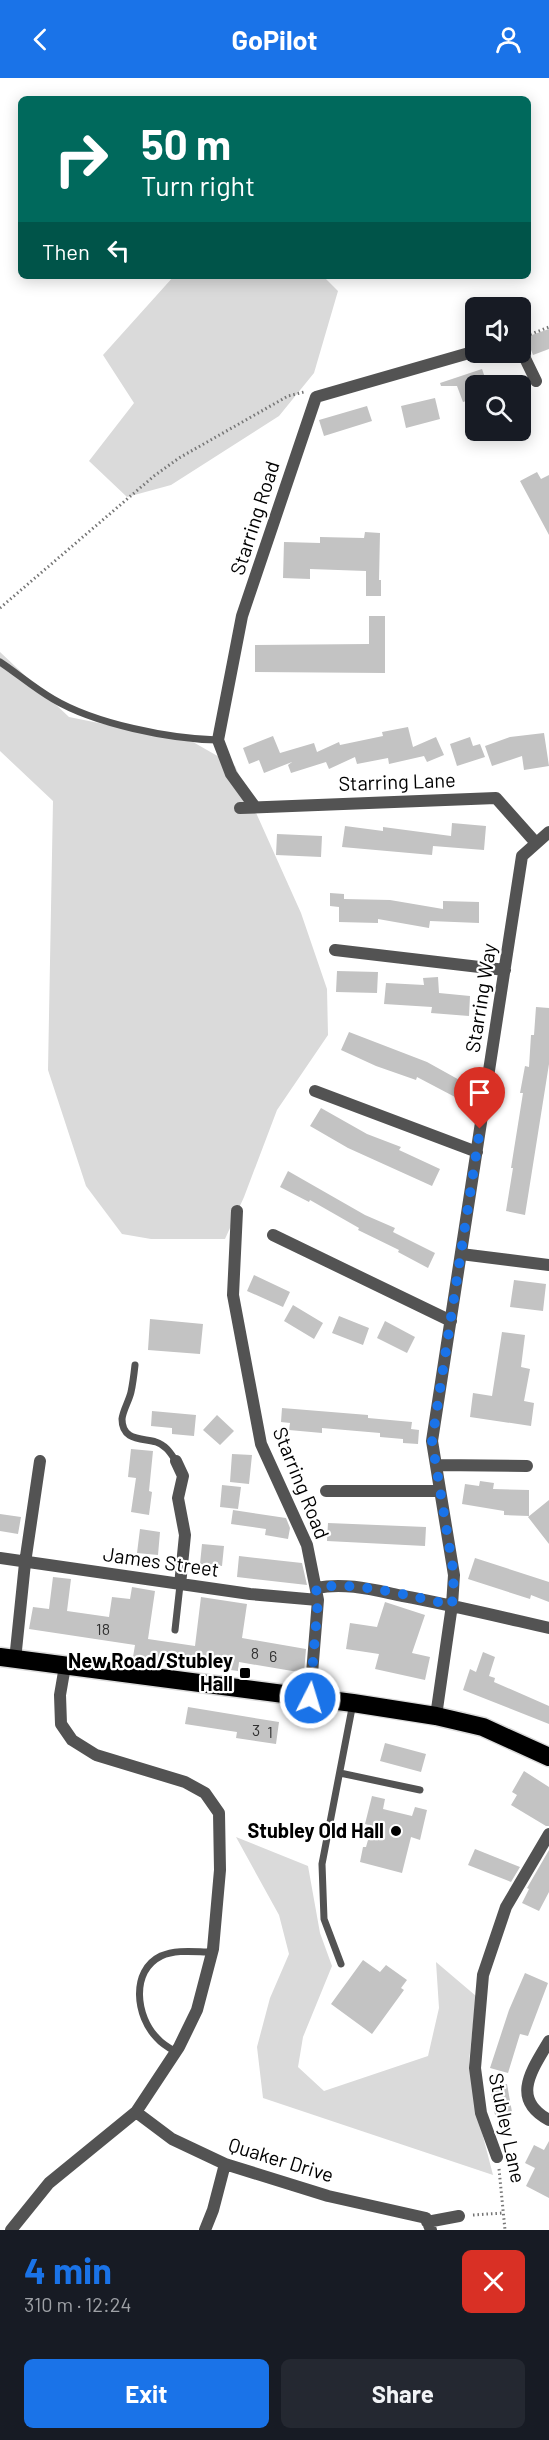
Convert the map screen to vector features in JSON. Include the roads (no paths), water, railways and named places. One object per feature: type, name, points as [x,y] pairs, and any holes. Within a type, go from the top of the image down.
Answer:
[{"type":"highway","points":[[7,1658],[436,1716],[483,1727],[549,1757]]},
{"type":"street","name":"Starring Road","points":[[218,740],[243,616],[316,397],[465,354]]},
{"type":"street","points":[[527,363],[536,381]]},
{"type":"street","points":[[218,740],[231,774],[255,807]]},
{"type":"street","name":"Starring Lane","points":[[240,808],[496,798],[536,843]]},
{"type":"street","name":"Starring Way","points":[[436,1716],[452,1605],[454,1575],[432,1441],[522,856],[549,832]]},
{"type":"street","points":[[335,950],[505,970]]},
{"type":"street","points":[[315,1091],[477,1152]]},
{"type":"street","name":"Starring Road","points":[[237,1211],[233,1295],[261,1444],[307,1545],[317,1594],[310,1698]]},
{"type":"street","points":[[273,1235],[451,1321]]},
{"type":"street","points":[[461,1254],[549,1265]]},
{"type":"street","points":[[7,1658],[25,1563],[40,1461]]},
{"type":"street","points":[[176,1461],[183,1476],[178,1498],[185,1535],[180,1585]]},
{"type":"street","points":[[436,1465],[527,1466]]},
{"type":"street","points":[[326,1491],[440,1491]]},
{"type":"street","name":"James Street","points":[[0,1558],[250,1594],[317,1594],[334,1585],[352,1586],[452,1605],[549,1628]]},
{"type":"street","points":[[11,2230],[49,2183],[136,2112],[176,2052],[197,2010],[212,1952],[220,1870],[219,1813],[205,1793],[185,1782],[96,1755],[72,1740],[60,1724],[60,1695],[65,1666]]},
{"type":"street","name":"Stubley Lane","points":[[497,2157],[481,2113],[475,2068],[483,1976],[506,1907],[549,1834]]},
{"type":"street","points":[[549,2041],[532,2072],[526,2095],[534,2112],[549,2120]]},
{"type":"street","name":"Quaker Drive","points":[[136,2112],[172,2139],[225,2164],[328,2196],[428,2223]]},
{"type":"street","points":[[205,2230],[213,2210],[225,2164]]},
{"type":"street","points":[[428,2223],[459,2216]]},
{"type":"lane","points":[[0,662],[54,700],[96,718],[193,739],[218,740]]},
{"type":"lane","points":[[135,1365],[131,1392],[123,1414],[125,1432],[134,1439],[155,1442],[176,1461]]},
{"type":"lane","points":[[175,1630],[180,1585]]},
{"type":"lane","points":[[341,1964],[324,1919],[322,1864],[353,1703]]},
{"type":"lane","points":[[340,1773],[420,1790]]},
{"type":"lane","points":[[176,2052],[155,2037],[144,2020],[140,2002],[140,1981],[148,1966],[160,1957],[178,1951],[212,1952]]},
{"type":"place","name":"New Road/Stubley Hall","points":[[245,1673]]},
{"type":"place","name":"Stubley Old Hall","points":[[396,1831]]}]
